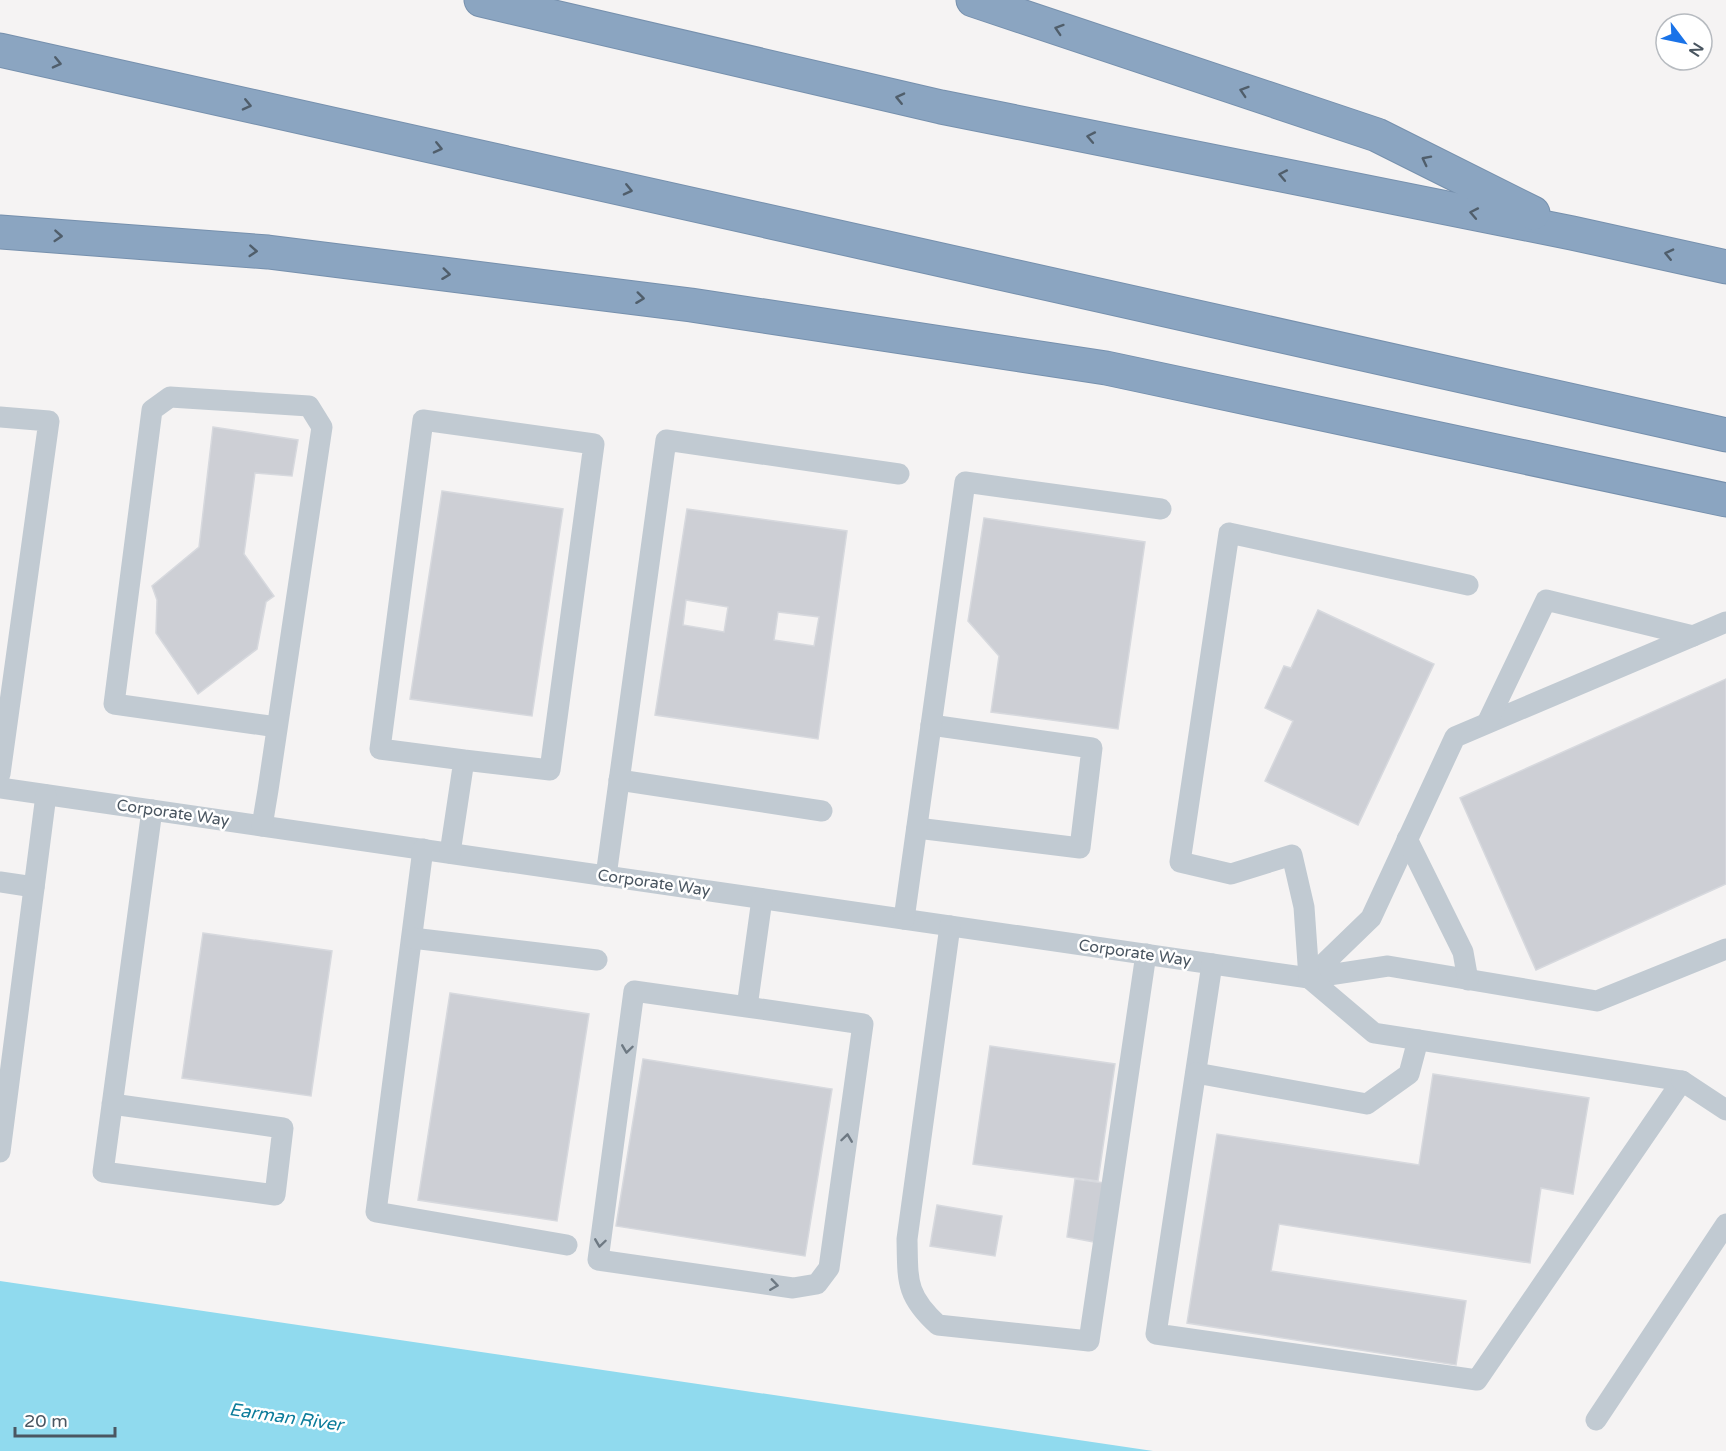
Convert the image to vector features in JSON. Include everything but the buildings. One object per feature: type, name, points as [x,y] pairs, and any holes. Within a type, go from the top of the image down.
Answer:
[{"type":"highway","points":[[481,0],[941,107],[1572,233],[1726,267]]},
{"type":"highway","points":[[973,0],[1377,135],[1572,233]]},
{"type":"highway","points":[[0,50],[1726,435]]},
{"type":"highway","points":[[0,232],[280,254],[691,305],[1106,368],[1726,500]]},
{"type":"lane","points":[[262,826],[277,727],[322,427],[309,406],[170,397],[152,410],[114,704],[277,727]]},
{"type":"lane","points":[[0,417],[49,421],[5,697],[0,774]]},
{"type":"lane","points":[[423,420],[594,444],[549,770],[464,760],[380,749],[423,420]]},
{"type":"lane","points":[[606,876],[666,440],[899,474]]},
{"type":"lane","points":[[904,919],[965,482],[1161,510]]},
{"type":"lane","points":[[1468,585],[1229,533],[1180,862],[1231,874],[1292,855],[1304,907],[1309,978],[1374,1033],[1682,1081],[1726,1110]]},
{"type":"lane","points":[[1488,721],[1546,600],[1693,636]]},
{"type":"lane","points":[[1309,978],[1371,918],[1455,737],[1488,721],[1726,622]]},
{"type":"lane","points":[[917,828],[1080,848],[1092,748],[931,725]]},
{"type":"lane","points":[[450,853],[464,760]]},
{"type":"lane","points":[[619,780],[822,811]]},
{"type":"lane","name":"Corporate Way","points":[[0,788],[1309,978],[1388,966],[1597,1001],[1726,949]]},
{"type":"lane","points":[[0,1152],[46,795]]},
{"type":"lane","points":[[112,1104],[283,1128],[275,1196],[103,1172],[112,1104],[152,810]]},
{"type":"lane","points":[[1407,839],[1463,952],[1468,980]]},
{"type":"lane","points":[[423,849],[376,1212],[567,1245]]},
{"type":"lane","points":[[0,882],[34,887]]},
{"type":"lane","points":[[747,1007],[762,898]]},
{"type":"lane","points":[[950,926],[907,1239],[908,1285],[922,1311],[938,1325],[1089,1341],[1146,954]]},
{"type":"lane","points":[[412,938],[597,960]]},
{"type":"lane","points":[[1212,964],[1156,1334],[1477,1380],[1682,1081]]},
{"type":"lane","points":[[634,991],[747,1007],[863,1024],[829,1268],[817,1284],[793,1288],[598,1260],[634,991]]},
{"type":"lane","points":[[1196,1073],[1367,1104],[1409,1074],[1418,1040]]},
{"type":"lane","points":[[1596,1420],[1726,1224]]},
{"type":"water","name":"Earman River","points":[[0,1281],[1153,1451],[0,1451]]}]
